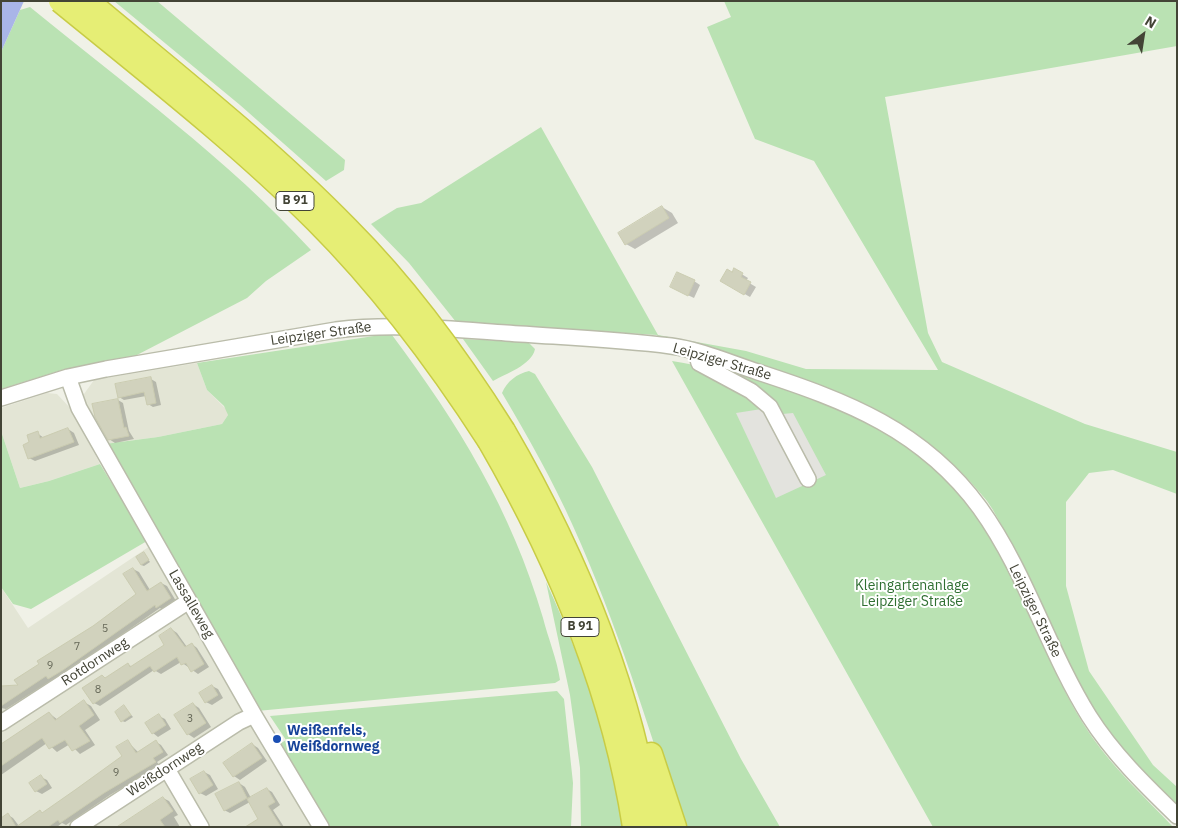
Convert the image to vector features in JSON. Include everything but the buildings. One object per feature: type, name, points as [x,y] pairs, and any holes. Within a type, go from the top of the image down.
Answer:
[{"type":"highway","name":"B 91","points":[[60,1],[270,178],[316,221],[358,266],[417,335],[497,436],[560,534],[610,657],[633,738],[652,827]]},
{"type":"highway","name":"B 91","points":[[88,1],[278,162],[348,228],[395,280],[465,369],[497,436],[579,624],[616,743],[634,827]]},
{"type":"highway","points":[[610,657],[624,674],[676,827]]},
{"type":"street","name":"Leipziger Straße","points":[[1,398],[68,377],[327,332],[373,326],[442,329],[646,344],[696,352],[794,384],[865,412],[908,436],[964,487],[994,529],[1070,681],[1096,726],[1140,781],[1177,816]]},
{"type":"street","points":[[696,352],[699,363],[751,391],[770,406],[808,479]]},
{"type":"street","name":"Lassalleweg","points":[[68,377],[79,408],[254,715],[321,827]]},
{"type":"street","name":"Rotdornweg","points":[[1,723],[189,601]]},
{"type":"street","name":"Weißdornweg","points":[[78,827],[239,722],[254,715]]},
{"type":"street","points":[[167,769],[201,827]]},
{"type":"shaded area","points":[[197,363],[207,390],[227,410],[228,415],[222,424],[158,437],[105,444],[84,404],[84,394],[94,380]]},
{"type":"shaded area","points":[[47,393],[57,394],[72,410],[100,464],[49,481],[20,488],[1,431],[1,408]]},
{"type":"shaded area","points":[[768,408],[772,415],[793,413],[826,475],[776,498],[736,413]]},
{"type":"shaded area","points":[[150,546],[198,635],[313,827],[1,827],[1,587],[28,628]]},
{"type":"green space","points":[[114,1],[157,1],[345,160],[344,170],[326,181],[240,105]]},
{"type":"green space","points":[[724,1],[1177,1],[1177,46],[885,97],[928,333],[942,362],[1085,424],[1177,452],[1177,494],[1113,470],[1089,473],[1066,502],[1066,586],[1089,671],[1153,765],[1177,787],[1177,810],[1124,756],[1096,717],[1068,666],[1017,555],[987,501],[955,466],[919,437],[880,413],[838,393],[750,363],[659,339],[657,335],[456,322],[409,263],[371,224],[397,208],[421,203],[541,127],[658,335],[746,351],[806,369],[938,370],[814,161],[755,139],[707,27],[731,17]]},
{"type":"green space","points":[[30,7],[211,154],[279,217],[311,250],[266,281],[247,298],[135,356],[62,370],[1,389],[1,52],[20,10]]},
{"type":"green space","points":[[387,334],[392,335],[461,435],[499,504],[530,578],[555,656],[560,680],[555,683],[257,711],[105,444],[158,437],[222,424],[228,415],[224,406],[207,390],[197,363]]},
{"type":"green space","points":[[463,339],[528,342],[535,349],[533,355],[524,364],[493,381]]},
{"type":"green space","name":"Kleingartenanlage Leipziger Straße","points":[[672,361],[756,379],[798,392],[839,408],[878,427],[914,451],[947,479],[975,512],[992,538],[1021,594],[1060,682],[1092,737],[1120,772],[1173,827],[933,827]]},
{"type":"green space","points":[[529,371],[535,374],[592,467],[741,759],[780,827],[681,827],[631,675],[589,563],[548,475],[502,393],[513,379]]},
{"type":"green space","points":[[1,431],[20,488],[49,481],[100,464],[147,541],[31,609],[13,604],[1,587]]},
{"type":"green space","points":[[546,582],[572,641],[603,733],[611,764],[622,827],[581,827],[580,768],[570,695]]},
{"type":"green space","points":[[557,691],[564,699],[573,783],[571,827],[329,827],[278,745],[286,740],[270,716]]},
{"type":"water","points":[[1,1],[24,1],[1,52]]},
{"type":"place","name":"Weißenfels, Weißdornweg","points":[[277,739]]}]
